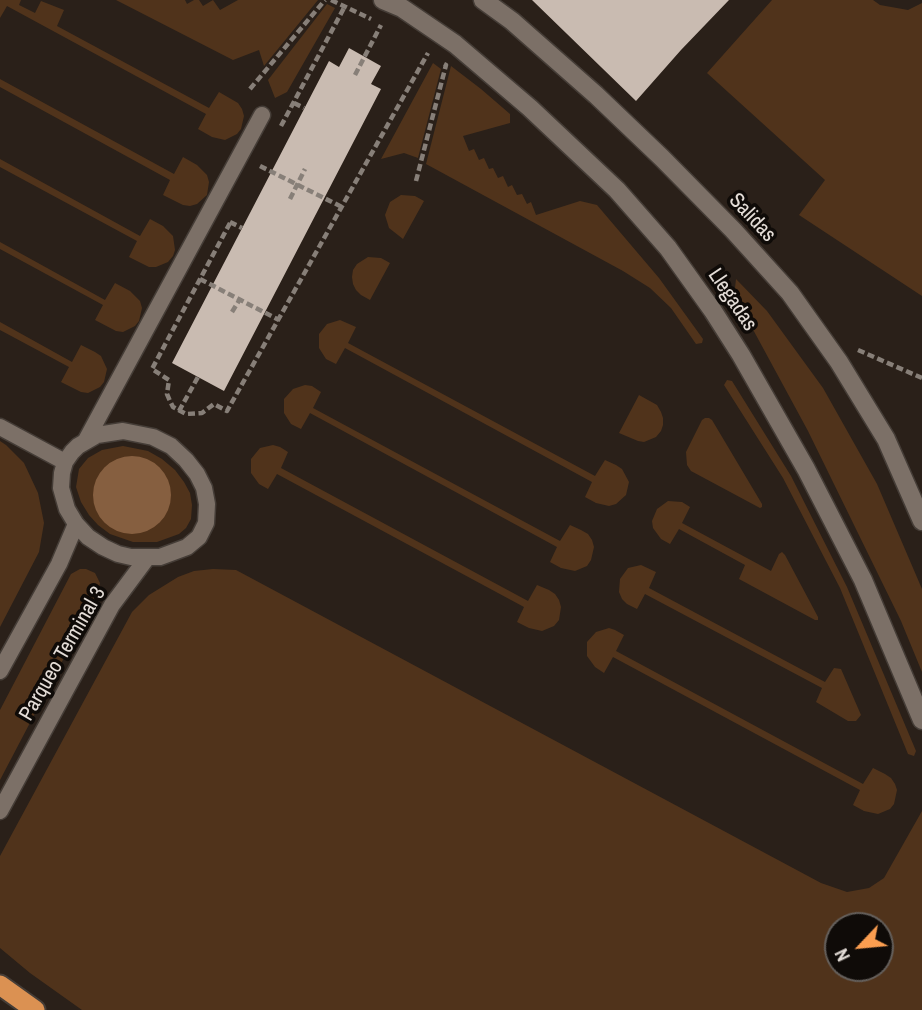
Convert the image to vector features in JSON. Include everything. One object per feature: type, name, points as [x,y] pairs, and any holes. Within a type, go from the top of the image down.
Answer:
[{"type":"highway","points":[[0,985],[35,1010]]},
{"type":"main road","name":"Llegadas","points":[[383,0],[402,8],[455,44],[530,108],[617,190],[668,248],[736,347],[806,469],[863,580],[922,720]]},
{"type":"main road","name":"Salidas","points":[[483,0],[512,21],[586,85],[733,230],[790,293],[839,362],[886,439],[922,521]]},
{"type":"lane","points":[[85,442],[262,115]]},
{"type":"lane","points":[[0,427],[65,463]]},
{"type":"lane","points":[[123,431],[153,437],[171,446],[197,474],[204,488],[206,523],[199,537],[187,547],[173,553],[147,558],[118,554],[88,537],[67,509],[61,488],[65,463],[72,452],[85,442],[97,435],[123,431]]},
{"type":"lane","points":[[0,671],[59,564],[76,524]]},
{"type":"lane","name":"Parqueo Terminal 3","points":[[0,811],[112,605],[147,558]]},
{"type":"path","points":[[250,89],[325,0]]},
{"type":"path","points":[[331,0],[389,29]]},
{"type":"path","points":[[277,134],[345,6]]},
{"type":"path","points":[[355,75],[381,25]]},
{"type":"path","points":[[416,181],[446,65],[418,47]]},
{"type":"path","points":[[242,228],[230,222],[152,369],[169,380],[167,394],[173,407],[187,414],[202,414],[214,404],[227,411],[428,53]]},
{"type":"path","points":[[293,103],[304,108]]},
{"type":"path","points":[[265,156],[260,166],[342,207]]},
{"type":"path","points":[[290,199],[305,169]]},
{"type":"path","points":[[200,279],[279,320]]},
{"type":"path","points":[[233,312],[240,299]]},
{"type":"path","points":[[858,350],[922,378]]},
{"type":"path","points":[[179,411],[198,377]]},
{"type":"shaded area","points":[[0,0],[21,0],[19,5],[35,13],[41,1],[64,10],[57,26],[209,108],[219,92],[238,103],[242,109],[244,116],[241,129],[225,140],[212,137],[198,129],[206,114],[7,6],[0,18]]},
{"type":"shaded area","points":[[116,0],[185,0],[187,4],[199,0],[203,6],[213,0],[220,10],[238,0],[318,0],[264,66],[259,50],[233,60]]},
{"type":"shaded area","points":[[772,0],[873,0],[880,5],[908,10],[922,3],[922,296],[799,215],[825,180],[707,73]]},
{"type":"shaded area","points":[[327,4],[335,8],[287,92],[275,98],[268,80]]},
{"type":"shaded area","points":[[433,63],[441,69],[418,158],[404,153],[381,159]]},
{"type":"shaded area","points":[[451,66],[510,114],[510,123],[463,136],[469,151],[474,149],[479,160],[484,158],[489,169],[493,168],[498,178],[503,176],[508,187],[512,185],[517,195],[522,194],[527,204],[531,202],[536,215],[580,201],[597,205],[659,278],[703,339],[702,343],[696,344],[671,308],[650,288],[426,164]]},
{"type":"shaded area","points":[[0,79],[174,174],[183,157],[207,175],[207,195],[197,204],[190,206],[163,195],[170,180],[0,87]]},
{"type":"shaded area","points":[[0,159],[140,236],[150,219],[163,226],[173,236],[173,256],[168,262],[156,267],[149,267],[129,257],[137,241],[0,167]]},
{"type":"shaded area","points":[[401,195],[415,196],[424,201],[403,239],[389,228],[385,215],[390,202]]},
{"type":"shaded area","points":[[0,242],[105,300],[115,283],[130,291],[140,301],[142,308],[139,321],[123,332],[95,320],[103,305],[0,249]]},
{"type":"shaded area","points":[[368,257],[381,258],[390,263],[370,300],[356,290],[352,277],[357,264]]},
{"type":"shaded area","points":[[736,279],[767,311],[823,388],[877,484],[922,589],[922,672],[901,621],[808,431],[737,300]]},
{"type":"shaded area","points":[[340,320],[356,327],[348,343],[595,476],[605,460],[616,465],[622,469],[629,482],[626,495],[616,504],[609,506],[596,503],[585,497],[592,482],[345,348],[336,364],[326,359],[319,348],[319,334],[327,324]]},
{"type":"shaded area","points":[[0,322],[72,362],[81,345],[95,352],[101,356],[107,369],[104,382],[88,393],[61,382],[69,367],[0,330]]},
{"type":"shaded area","points":[[727,380],[732,381],[791,476],[847,587],[916,751],[914,756],[908,754],[840,588],[783,478],[724,385]]},
{"type":"shaded area","points":[[305,385],[321,392],[313,408],[560,541],[570,525],[588,534],[594,547],[591,560],[587,566],[575,571],[561,568],[550,562],[557,547],[310,413],[301,429],[291,424],[284,413],[284,399],[293,389]]},
{"type":"shaded area","points":[[639,395],[657,405],[663,418],[661,431],[656,437],[644,442],[619,433]]},
{"type":"shaded area","points":[[705,418],[712,420],[762,507],[691,471],[687,465],[686,452]]},
{"type":"shaded area","points":[[0,441],[24,463],[38,493],[44,523],[39,552],[0,627]]},
{"type":"shaded area","points":[[273,445],[288,452],[281,468],[528,601],[537,585],[549,590],[559,600],[559,620],[554,626],[542,631],[529,628],[517,622],[524,607],[277,474],[268,489],[259,484],[251,473],[251,459],[260,448]]},
{"type":"shaded area","points":[[123,446],[148,451],[162,459],[184,482],[190,493],[191,519],[179,534],[157,542],[133,542],[110,534],[89,515],[76,487],[79,469],[88,458],[102,450]]},
{"type":"shaded area","points":[[132,456],[147,459],[159,468],[168,480],[171,495],[168,510],[159,522],[147,531],[132,534],[117,531],[105,522],[96,510],[93,495],[96,480],[105,468],[117,459]]},
{"type":"shaded area","points":[[668,501],[682,502],[690,507],[682,523],[771,571],[782,552],[818,620],[739,579],[745,565],[679,529],[670,544],[661,539],[653,528],[652,521],[657,509]]},
{"type":"shaded area","points":[[641,565],[656,572],[649,588],[825,682],[834,668],[841,669],[861,715],[856,721],[848,721],[816,702],[822,688],[645,594],[637,609],[627,604],[619,592],[620,579],[628,568]]},
{"type":"shaded area","points":[[80,569],[95,573],[100,583],[98,593],[0,780],[0,710],[71,574]]},
{"type":"shaded area","points":[[236,570],[821,883],[847,892],[869,888],[884,878],[922,811],[922,1010],[82,1010],[0,948],[0,856],[132,612],[149,595],[178,577],[194,571]]},
{"type":"shaded area","points":[[609,628],[624,635],[616,651],[863,784],[873,768],[885,774],[891,778],[897,790],[894,804],[890,809],[878,814],[864,811],[853,805],[860,790],[613,657],[604,673],[595,667],[587,656],[587,642],[596,632]]},
{"type":"building","points":[[532,0],[729,0],[636,101]]},
{"type":"building","points":[[349,48],[381,66],[371,84],[381,89],[224,391],[172,363],[329,61],[339,67]]}]
